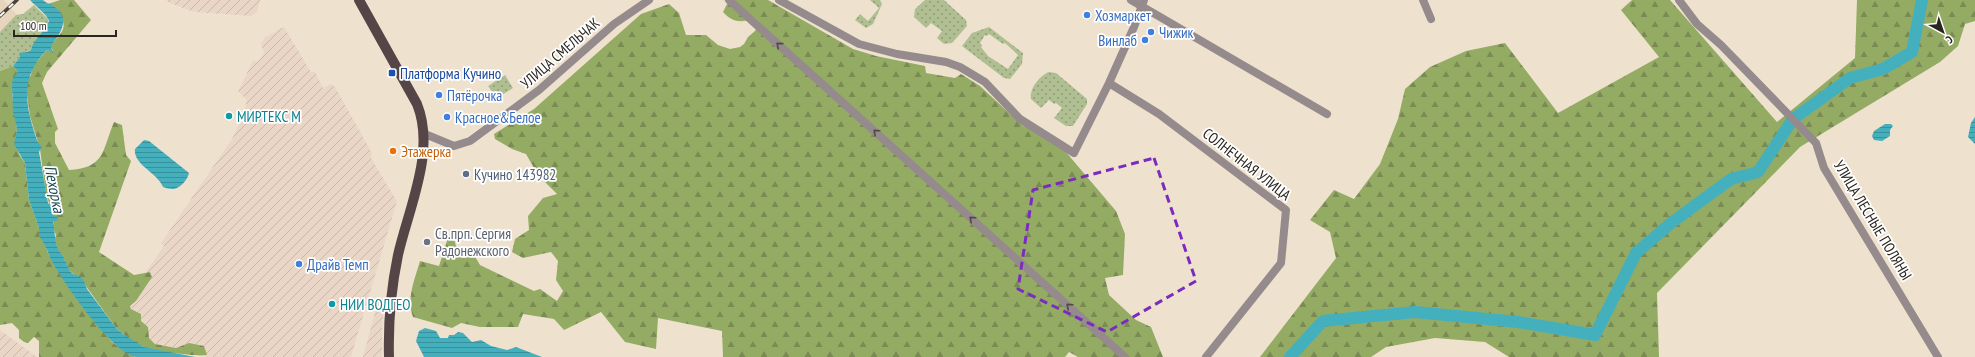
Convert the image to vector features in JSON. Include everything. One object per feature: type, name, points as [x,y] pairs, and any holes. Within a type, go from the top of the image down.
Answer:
[{"type":"main road","points":[[358,0],[417,104],[423,122],[424,134],[422,161],[393,280],[390,305],[388,357]]},
{"type":"street","name":"УЛИЦА СМЕЛЬЧАК","points":[[424,134],[454,146],[470,141],[539,90],[614,24],[649,0]]},
{"type":"street","points":[[729,0],[1125,357]]},
{"type":"street","points":[[779,0],[859,44],[897,54],[946,62],[960,68],[985,82],[1014,114],[1026,123],[1074,153],[1109,83],[1143,3]]},
{"type":"street","points":[[1131,0],[1143,3],[1327,114]]},
{"type":"street","points":[[1423,0],[1431,19]]},
{"type":"street","name":"УЛИЦА ЛЕСНЫЕ ПОЛЯНЫ","points":[[1679,0],[1697,24],[1721,45],[1816,143],[1824,168],[1938,357]]},
{"type":"street","name":"СОЛНЕЧНАЯ УЛИЦА","points":[[1109,83],[1159,114],[1286,210],[1281,263],[1206,357]]},
{"type":"highlighted area","points":[[1154,158],[1196,281],[1107,332],[1018,289],[1033,190]]},
{"type":"shaded area","points":[[0,0],[4,0],[17,15],[0,32]]},
{"type":"shaded area","points":[[166,0],[260,0],[257,12],[251,16],[194,12]]},
{"type":"shaded area","name":"НИИ ВОДГЕО","points":[[284,27],[311,72],[315,72],[323,88],[331,84],[335,87],[372,153],[371,158],[397,201],[351,357],[205,357],[207,355],[189,343],[176,348],[155,344],[149,338],[141,321],[130,306],[136,301],[150,272],[145,273],[164,246],[161,243],[232,139],[243,116],[247,100],[238,91],[253,61],[258,61],[264,53],[261,44],[265,37]]},
{"type":"shaded area","points":[[379,298],[385,300],[382,326],[382,357],[363,357]]},
{"type":"shaded area","points":[[0,330],[37,357],[0,357]]},
{"type":"green space","points":[[60,0],[74,0],[91,20],[47,72],[42,83],[58,129],[55,132],[55,143],[69,170],[81,169],[90,166],[96,162],[104,149],[114,122],[122,125],[126,155],[131,161],[99,252],[134,275],[150,272],[152,277],[136,301],[130,306],[131,309],[141,314],[141,321],[148,327],[149,338],[155,344],[176,348],[189,343],[204,346],[207,355],[164,352],[142,346],[129,338],[116,328],[83,282],[69,270],[64,256],[57,246],[55,240],[56,235],[53,227],[54,217],[46,194],[40,149],[30,116],[27,95],[27,80],[31,75],[32,67],[47,50],[53,51],[51,46],[63,29],[64,25],[61,16],[55,8],[48,4]]},
{"type":"green space","points":[[729,0],[768,0],[853,49],[876,56],[925,66],[926,73],[955,78],[961,74],[980,86],[1023,126],[1036,131],[1065,151],[1116,211],[1125,234],[1123,275],[1105,278],[1109,295],[1136,320],[1151,327],[1163,357],[1078,357],[1069,352],[1065,357],[723,357],[722,331],[658,318],[656,349],[625,342],[601,312],[564,330],[554,319],[523,314],[518,327],[480,327],[461,323],[452,328],[413,317],[410,303],[420,261],[439,266],[448,238],[454,239],[456,246],[474,255],[480,265],[534,291],[540,289],[557,301],[563,291],[556,280],[558,261],[551,252],[523,258],[512,252],[515,239],[529,230],[528,216],[543,198],[557,194],[538,175],[526,154],[512,149],[495,139],[494,134],[534,109],[641,14],[669,4],[679,13],[686,35],[706,35],[718,45],[730,49],[740,47],[755,31],[758,25],[753,19],[736,21],[726,15],[723,12]]},
{"type":"green space","points":[[870,0],[880,0],[882,4],[873,24],[866,28],[855,20],[860,14],[868,21],[879,8]]},
{"type":"green space","points":[[925,0],[944,0],[966,20],[967,26],[952,43],[944,44],[937,38],[942,31],[931,23],[926,28],[914,17],[915,9]]},
{"type":"green space","points":[[1632,0],[1670,0],[1777,122],[1855,58],[1857,0],[1975,0],[1975,21],[1965,24],[1958,46],[1940,62],[1800,147],[1657,293],[1659,357],[1509,357],[1485,342],[1435,338],[1386,347],[1371,357],[1260,357],[1336,258],[1330,232],[1310,220],[1334,190],[1354,199],[1380,164],[1398,119],[1405,89],[1430,67],[1466,51],[1505,43],[1558,113],[1659,57],[1621,10]]},
{"type":"green space","points":[[34,5],[48,19],[46,28],[35,42],[31,50],[23,53],[13,66],[0,71],[0,32],[16,15],[23,14]]},
{"type":"green space","points":[[989,27],[1023,53],[1022,64],[1010,79],[1004,78],[962,46],[972,33]],"holes":[[[989,34],[1003,44],[1005,43],[1018,55],[1008,69],[988,56],[981,47],[982,45],[980,43],[985,35],[987,36]]]},
{"type":"green space","points":[[13,66],[18,72],[12,94],[17,129],[15,140],[19,154],[25,163],[29,200],[48,253],[76,298],[106,335],[113,343],[135,357],[39,357],[39,341],[34,337],[28,343],[24,342],[19,338],[19,330],[12,323],[0,325],[0,71]]},
{"type":"green space","points":[[1049,72],[1056,73],[1087,99],[1087,104],[1073,126],[1066,126],[1054,118],[1062,108],[1056,103],[1054,104],[1049,100],[1041,108],[1031,99],[1033,87],[1042,76]]},
{"type":"green space","points":[[505,75],[513,88],[497,98],[488,86]]},
{"type":"water","points":[[30,0],[43,0],[56,8],[63,17],[60,32],[51,46],[53,53],[47,50],[33,68],[27,96],[33,128],[37,141],[42,146],[39,152],[48,203],[53,208],[51,209],[52,214],[58,218],[58,220],[53,222],[56,245],[60,253],[64,256],[64,260],[70,271],[83,279],[87,289],[116,328],[123,334],[144,347],[195,357],[136,357],[126,353],[103,332],[68,288],[39,236],[39,228],[29,200],[25,163],[14,144],[17,129],[13,111],[12,85],[13,78],[18,72],[13,66],[20,57],[19,53],[31,50],[32,46],[49,21],[48,18]]},
{"type":"water","points":[[1975,117],[1975,144],[1968,137],[1971,123]]},
{"type":"water","points":[[1885,124],[1891,124],[1893,126],[1890,130],[1890,136],[1882,141],[1874,140],[1872,136],[1874,131]]},
{"type":"water","points":[[144,140],[149,141],[189,173],[181,186],[176,189],[163,187],[156,177],[138,160],[135,155],[135,149]]},
{"type":"water","points":[[425,328],[436,331],[440,338],[448,338],[449,335],[454,335],[458,332],[463,333],[472,342],[481,340],[491,346],[507,350],[516,347],[542,357],[424,357],[416,341],[419,331]]},
{"type":"waterway","points":[[1290,357],[1323,321],[1415,312],[1518,322],[1595,335],[1636,253],[1671,223],[1731,179],[1758,172],[1793,119],[1850,78],[1883,69],[1912,52],[1922,0]]},
{"type":"railway","points":[[0,16],[17,0]]},
{"type":"place","name":"Хозмаркет","points":[[1087,15]]},
{"type":"place","name":"Чижик","points":[[1151,32]]},
{"type":"place","name":"Винлаб","points":[[1145,40]]},
{"type":"place","name":"Платформа Кучино","points":[[392,73]]},
{"type":"place","name":"Пятёрочка","points":[[439,95]]},
{"type":"place","name":"МИРТЕКС М","points":[[229,116]]},
{"type":"place","name":"Красное&Белое","points":[[447,117]]},
{"type":"place","name":"Этажерка","points":[[393,151]]},
{"type":"place","name":"Кучино 143982","points":[[466,174]]},
{"type":"place","name":"Св.прп. Сергия Радонежского","points":[[427,242]]},
{"type":"place","name":"Драйв Темп","points":[[299,264]]},
{"type":"place","name":"НИИ ВОДГЕО","points":[[332,304]]},
{"type":"water label","name":"Пехорка","points":[[55,189]]}]
